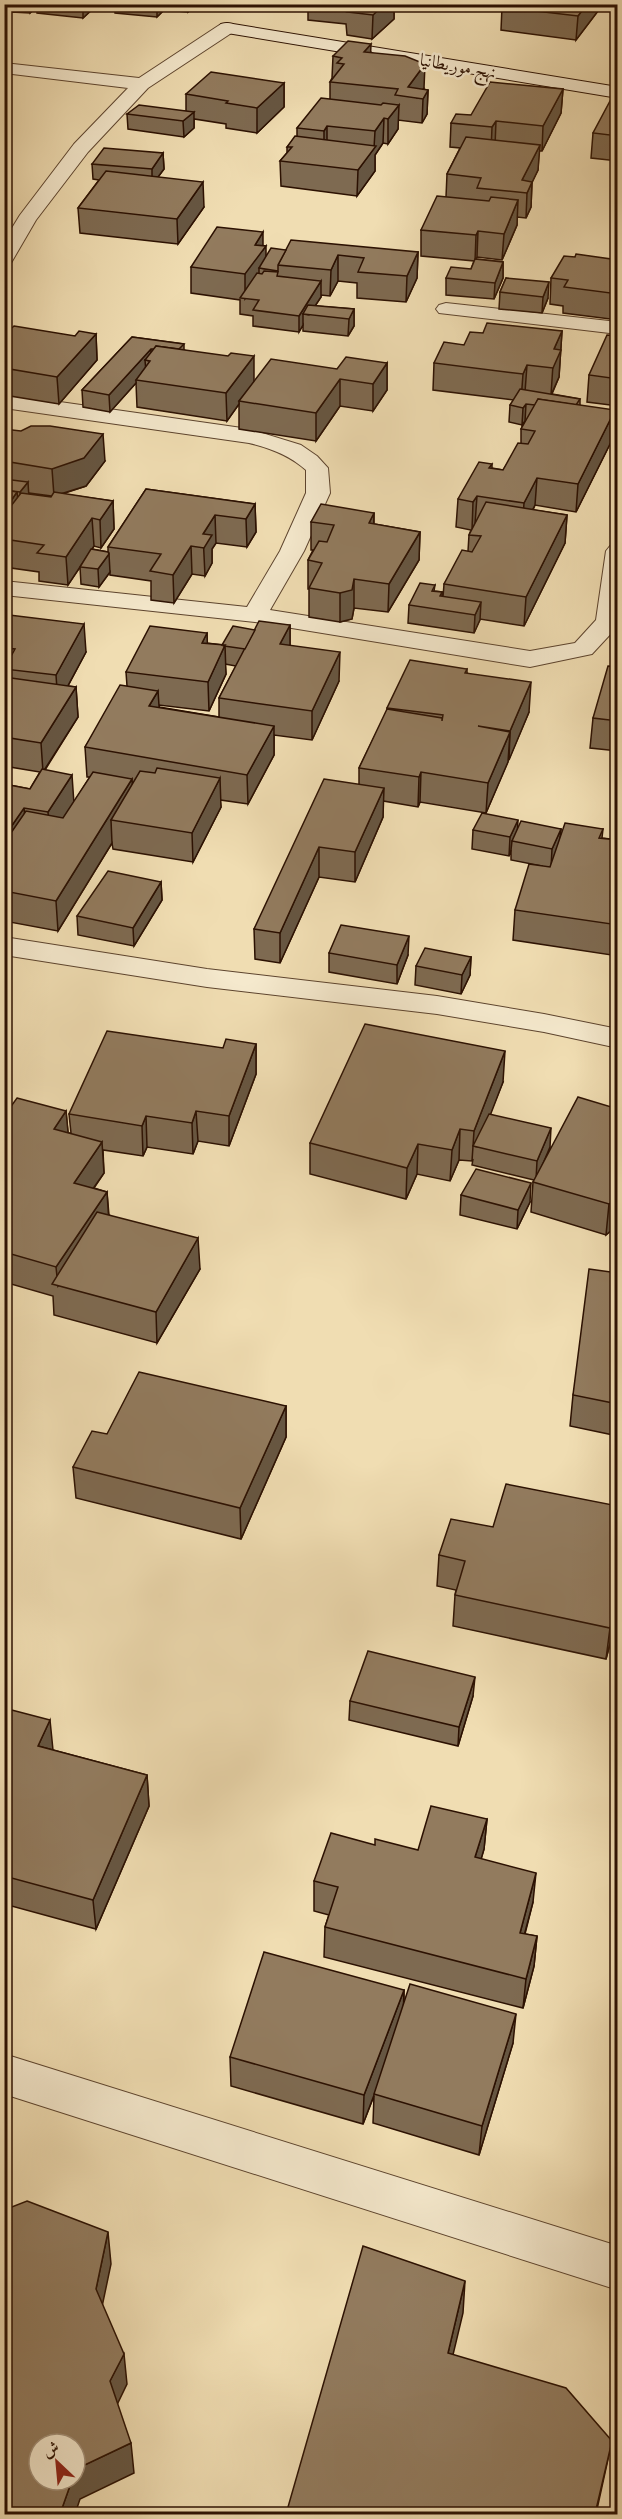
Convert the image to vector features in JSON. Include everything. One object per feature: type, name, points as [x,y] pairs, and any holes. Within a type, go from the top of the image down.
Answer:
[{"type":"street","points":[[4,259],[27,219],[81,148],[142,84],[227,28],[242,12]]},
{"type":"street","name":"نهج موريطانيا","points":[[227,28],[618,93]]},
{"type":"street","points":[[4,68],[142,84]]},
{"type":"street","points":[[446,309],[618,328]]},
{"type":"street","points":[[4,401],[249,436],[281,443],[302,453],[317,468],[318,493],[292,551],[255,615]]},
{"type":"street","points":[[4,588],[255,615],[530,659],[583,649],[608,622],[618,550]]},
{"type":"street","points":[[4,946],[207,978],[449,1007],[544,1023],[618,1039]]},
{"type":"street","points":[[4,2074],[618,2268]]},
{"type":"building","points":[[355,4],[385,4],[373,15],[347,12]]},
{"type":"building","points":[[504,4],[587,4],[578,16],[502,7]]},
{"type":"building","points":[[348,41],[371,44],[364,52],[405,56],[425,64],[408,87],[428,90],[423,99],[395,95],[398,89],[330,82],[344,64],[337,63],[342,58],[333,56]]},
{"type":"building","points":[[211,72],[284,83],[257,108],[186,94]]},
{"type":"building","points":[[490,82],[563,89],[543,126],[496,121],[492,127],[451,123],[456,114],[471,115]]},
{"type":"building","points":[[321,98],[399,105],[388,119],[384,118],[375,131],[327,126],[324,131],[297,128]]},
{"type":"building","points":[[610,101],[618,102],[618,136],[593,133]]},
{"type":"building","points":[[139,105],[194,112],[183,121],[127,114]]},
{"type":"building","points":[[295,136],[376,146],[358,170],[280,161],[292,147],[287,147]]},
{"type":"building","points":[[466,137],[540,145],[522,180],[532,182],[527,193],[477,188],[481,178],[447,174]]},
{"type":"building","points":[[104,148],[163,153],[152,169],[92,164]]},
{"type":"building","points":[[106,171],[203,182],[177,219],[78,208]]},
{"type":"building","points":[[437,196],[489,201],[491,197],[518,200],[504,234],[478,231],[476,235],[421,230]]},
{"type":"building","points":[[217,227],[263,232],[255,245],[266,246],[245,274],[191,267]]},
{"type":"building","points":[[291,240],[418,252],[407,276],[358,272],[364,258],[338,255],[331,270],[278,265]]},
{"type":"building","points":[[271,248],[286,250],[278,265],[278,271],[259,268]]},
{"type":"building","points":[[576,254],[618,260],[618,294],[564,287],[568,280],[551,278],[564,256],[575,257]]},
{"type":"building","points":[[475,259],[503,262],[495,283],[446,278],[451,267],[471,269]]},
{"type":"building","points":[[264,271],[278,272],[277,276],[321,281],[299,316],[253,310],[259,300],[240,298],[257,273],[262,274]]},
{"type":"building","points":[[506,278],[549,282],[543,297],[500,292]]},
{"type":"building","points":[[308,305],[354,309],[349,319],[303,314]]},
{"type":"building","points":[[487,323],[562,331],[554,349],[561,350],[553,368],[527,365],[523,374],[434,363],[444,342],[464,345],[470,332],[483,333]]},
{"type":"building","points":[[14,326],[75,336],[79,331],[96,334],[57,377],[4,368],[4,335]]},
{"type":"building","points":[[607,335],[618,336],[618,379],[589,375]]},
{"type":"building","points":[[132,337],[184,344],[179,349],[156,346],[151,349],[109,395],[82,390]]},
{"type":"building","points":[[156,346],[228,356],[231,353],[254,356],[226,393],[136,380],[150,361],[145,360]]},
{"type":"building","points":[[346,357],[387,363],[373,384],[340,379],[316,413],[239,401],[271,359],[337,369]]},
{"type":"building","points":[[520,389],[580,399],[576,405],[538,399],[535,405],[526,404],[523,408],[510,405]]},
{"type":"building","points":[[538,399],[615,410],[578,484],[537,478],[524,503],[477,496],[473,502],[458,499],[479,462],[492,464],[489,468],[503,470],[518,443],[528,444],[535,431],[521,429]]},
{"type":"building","points":[[4,421],[10,421],[4,429]]},
{"type":"building","points":[[31,426],[50,426],[103,434],[84,458],[52,469],[4,461],[4,429],[21,431]]},
{"type":"building","points":[[4,479],[28,482],[20,492],[4,490]]},
{"type":"building","points":[[146,489],[255,504],[246,519],[215,515],[203,534],[212,535],[204,548],[191,546],[173,575],[150,571],[161,554],[108,547]]},
{"type":"building","points":[[4,490],[17,492],[4,511]]},
{"type":"building","points":[[54,492],[113,501],[100,520],[92,518],[66,557],[37,553],[44,545],[4,539],[4,515],[21,493],[51,497]]},
{"type":"building","points":[[486,502],[567,515],[526,597],[444,584],[462,550],[472,552],[481,536],[469,535]]},
{"type":"building","points":[[321,504],[374,513],[369,523],[420,532],[389,584],[354,579],[352,590],[340,593],[309,588],[322,563],[308,560],[319,541],[327,542],[334,525],[311,522]]},
{"type":"building","points":[[91,549],[109,554],[98,569],[80,567]]},
{"type":"building","points":[[420,583],[435,585],[432,591],[442,592],[440,596],[481,602],[475,615],[409,605]]},
{"type":"building","points":[[9,615],[84,624],[56,675],[4,669],[15,649],[4,648],[4,622]]},
{"type":"building","points":[[259,621],[290,625],[280,644],[340,652],[312,711],[219,698]]},
{"type":"building","points":[[150,626],[207,633],[202,643],[225,645],[208,682],[126,672]]},
{"type":"building","points":[[233,626],[255,630],[245,649],[222,645]]},
{"type":"building","points":[[410,660],[467,669],[465,673],[531,682],[510,731],[478,726],[510,732],[488,783],[421,772],[419,777],[359,768],[387,709],[442,718],[442,721],[443,715],[387,708]]},
{"type":"building","points":[[608,666],[618,667],[618,721],[593,718]]},
{"type":"building","points":[[4,677],[76,687],[41,743],[4,737]]},
{"type":"building","points":[[120,685],[158,691],[149,706],[274,726],[247,775],[85,747]]},
{"type":"building","points":[[157,768],[220,778],[192,833],[111,820],[140,771],[155,773]]},
{"type":"building","points":[[42,769],[72,775],[48,812],[24,808],[4,837],[4,784],[30,789]]},
{"type":"building","points":[[93,772],[132,779],[56,901],[4,891],[4,843],[26,811],[63,818]]},
{"type":"building","points":[[324,779],[384,788],[355,852],[319,847],[280,933],[254,929]]},
{"type":"building","points":[[482,813],[518,820],[510,837],[473,830]]},
{"type":"building","points":[[521,821],[561,829],[552,849],[512,841]]},
{"type":"building","points":[[565,823],[603,829],[599,838],[618,840],[618,925],[515,910],[529,864],[550,867]]},
{"type":"building","points":[[108,871],[161,882],[133,928],[77,916]]},
{"type":"building","points":[[341,925],[409,936],[397,965],[329,953]]},
{"type":"building","points":[[425,948],[471,957],[462,975],[416,966]]},
{"type":"building","points":[[365,1024],[505,1051],[474,1131],[460,1129],[452,1150],[418,1144],[407,1168],[310,1143]]},
{"type":"building","points":[[107,1031],[223,1048],[226,1039],[256,1044],[229,1116],[196,1111],[192,1123],[146,1116],[142,1126],[69,1114]]},
{"type":"building","points":[[578,1097],[618,1109],[618,1197],[609,1204],[533,1182]]},
{"type":"building","points":[[17,1098],[66,1111],[54,1129],[102,1142],[74,1183],[107,1192],[56,1267],[4,1252],[4,1116]]},
{"type":"building","points":[[489,1114],[551,1128],[537,1161],[473,1146]]},
{"type":"building","points":[[476,1169],[531,1183],[518,1210],[461,1195]]},
{"type":"building","points":[[97,1212],[198,1238],[156,1312],[52,1284]]},
{"type":"building","points":[[589,1269],[618,1273],[618,1404],[573,1395]]},
{"type":"building","points":[[139,1372],[286,1406],[240,1508],[73,1467],[92,1431],[107,1434]]},
{"type":"building","points":[[506,1484],[618,1506],[618,1599],[610,1628],[455,1595],[465,1561],[439,1555],[451,1519],[493,1527]]},
{"type":"building","points":[[368,1651],[475,1677],[459,1727],[350,1701]]},
{"type":"building","points":[[4,1708],[50,1720],[38,1746],[147,1775],[93,1900],[4,1876]]},
{"type":"building","points":[[431,1806],[487,1819],[475,1857],[536,1873],[520,1933],[537,1936],[526,1979],[325,1927],[338,1887],[314,1881],[331,1833],[375,1845],[375,1839],[418,1850]]},
{"type":"building","points":[[264,1952],[404,1990],[364,2095],[230,2057]]},
{"type":"building","points":[[410,1984],[516,2014],[482,2126],[374,2094]]},
{"type":"building","points":[[27,2201],[108,2232],[96,2289],[124,2354],[110,2381],[131,2443],[87,2464],[87,2432],[27,2432],[27,2492],[68,2492],[60,2514],[4,2514],[4,2210]]},
{"type":"building","points":[[363,2246],[465,2281],[448,2353],[566,2388],[612,2441],[595,2514],[286,2514]]}]
